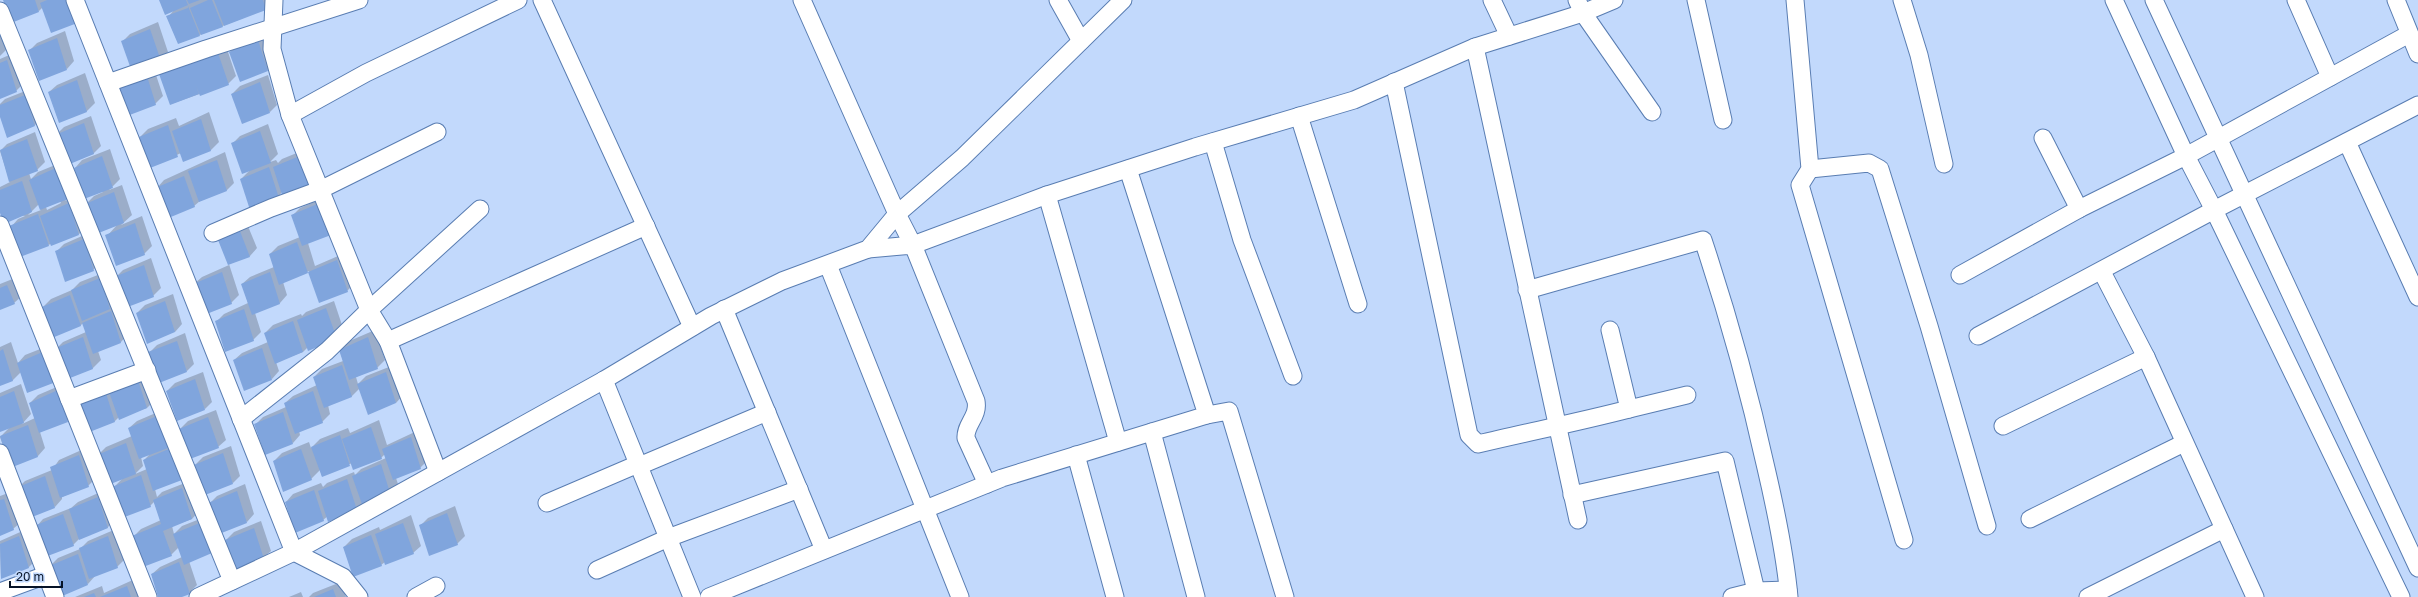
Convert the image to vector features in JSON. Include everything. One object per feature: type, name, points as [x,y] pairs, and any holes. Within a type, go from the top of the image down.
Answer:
[{"type":"street","points":[[274,0],[272,49],[290,115],[369,310],[388,341],[438,472]]},
{"type":"street","points":[[108,83],[273,27],[340,8],[359,0]]},
{"type":"street","points":[[290,115],[366,73],[518,0]]},
{"type":"street","points":[[544,0],[692,327]]},
{"type":"street","points":[[802,0],[897,214],[913,245],[976,401],[976,415],[965,431],[966,438],[987,484]]},
{"type":"street","points":[[1058,0],[1081,41]]},
{"type":"street","points":[[868,249],[897,214],[962,158],[1123,0]]},
{"type":"street","points":[[1492,0],[1509,36]]},
{"type":"street","points":[[198,597],[294,552],[604,380],[724,309],[782,282],[868,249],[913,245],[1047,195],[1213,142],[1354,100],[1475,47],[1509,36],[1580,6],[1614,0]]},
{"type":"street","points":[[1696,0],[1723,120]]},
{"type":"street","points":[[1795,0],[1810,169],[1800,185],[1904,540]]},
{"type":"street","points":[[1902,0],[1919,54],[1944,164]]},
{"type":"street","points":[[2114,0],[2186,156],[2214,210],[2401,597]]},
{"type":"street","points":[[2154,0],[2246,194],[2418,568]]},
{"type":"street","points":[[2296,0],[2330,77]]},
{"type":"street","points":[[2396,0],[2418,54]]},
{"type":"street","points":[[81,2],[108,83],[294,552],[344,577],[359,597]]},
{"type":"street","points":[[1580,6],[1652,112]]},
{"type":"street","points":[[0,12],[23,73],[147,370],[232,582]]},
{"type":"street","points":[[1960,275],[2079,209],[2186,156],[2409,34]]},
{"type":"street","points":[[1475,47],[1556,427],[1578,520]]},
{"type":"street","points":[[1394,82],[1469,435],[1478,444],[1556,427],[1687,395]]},
{"type":"street","points":[[1978,336],[2102,272],[2214,210],[2418,105]]},
{"type":"street","points":[[1299,116],[1358,304]]},
{"type":"street","points":[[213,233],[271,208],[320,190],[437,132]]},
{"type":"street","points":[[2043,138],[2079,209]]},
{"type":"street","points":[[1213,142],[1242,240],[1293,376]]},
{"type":"street","points":[[2347,142],[2418,297]]},
{"type":"street","points":[[1810,169],[1869,163],[1880,169],[1930,326],[1987,526]]},
{"type":"street","points":[[1128,169],[1206,415]]},
{"type":"street","points":[[1047,195],[1118,442]]},
{"type":"street","points":[[241,419],[327,351],[369,310],[480,209]]},
{"type":"street","points":[[0,226],[148,597]]},
{"type":"street","points":[[388,341],[646,226]]},
{"type":"street","points":[[1527,290],[1703,240],[1725,305],[1751,401],[1784,551],[1789,593],[1756,591],[1732,597]]},
{"type":"street","points":[[828,265],[960,597]]},
{"type":"street","points":[[2102,272],[2146,357],[2255,597]]},
{"type":"street","points":[[724,309],[824,550]]},
{"type":"street","points":[[1610,330],[1629,409]]},
{"type":"street","points":[[2003,426],[2146,357]]},
{"type":"street","points":[[69,399],[147,370]]},
{"type":"street","points":[[604,380],[692,597]]},
{"type":"street","points":[[709,597],[987,484],[1206,415],[1229,411],[1285,597]]},
{"type":"street","points":[[547,503],[767,412]]},
{"type":"street","points":[[1152,432],[1196,597]]},
{"type":"street","points":[[2030,519],[2184,443]]},
{"type":"street","points":[[0,453],[6,486],[55,597]]},
{"type":"street","points":[[1076,455],[1115,597]]},
{"type":"street","points":[[1572,496],[1725,461],[1756,591]]},
{"type":"street","points":[[597,570],[668,538],[799,489]]},
{"type":"street","points":[[2088,597],[2224,529]]},
{"type":"street","points":[[0,592],[46,575]]},
{"type":"street","points":[[416,597],[436,586]]},
{"type":"building","points":[[3,0],[35,0],[39,12],[11,23]]},
{"type":"building","points":[[47,0],[72,0],[80,22],[51,33],[40,3]]},
{"type":"building","points":[[159,0],[186,0],[188,5],[165,15]]},
{"type":"building","points":[[187,0],[200,0],[189,4]]},
{"type":"building","points":[[208,0],[212,0],[223,27],[201,35],[190,8]]},
{"type":"building","points":[[214,0],[263,0],[266,10],[224,26]]},
{"type":"building","points":[[188,6],[200,36],[178,44],[166,16],[188,8]]},
{"type":"building","points":[[150,29],[161,61],[132,72],[121,41]]},
{"type":"building","points":[[57,38],[67,70],[39,81],[28,50]]},
{"type":"building","points":[[258,40],[268,71],[240,82],[229,52]]},
{"type":"building","points":[[218,53],[229,85],[200,96],[195,83],[199,94],[170,105],[159,74]]},
{"type":"building","points":[[7,60],[17,92],[0,99],[0,63]]},
{"type":"building","points":[[146,73],[156,105],[127,116],[117,85]]},
{"type":"building","points":[[77,80],[87,112],[59,123],[48,92]]},
{"type":"building","points":[[260,82],[270,113],[242,124],[231,94]]},
{"type":"building","points":[[25,95],[35,126],[7,138],[0,117],[0,105]]},
{"type":"building","points":[[201,119],[211,151],[183,162],[172,131]]},
{"type":"building","points":[[84,123],[94,154],[65,166],[55,135]]},
{"type":"building","points":[[168,125],[178,157],[150,168],[139,137]]},
{"type":"building","points":[[260,131],[271,163],[242,174],[231,143]]},
{"type":"building","points":[[27,139],[38,171],[9,182],[0,150]]},
{"type":"building","points":[[302,155],[312,187],[283,198],[273,167]]},
{"type":"building","points":[[102,156],[113,188],[84,199],[74,168]]},
{"type":"building","points":[[217,160],[227,191],[199,202],[188,171]]},
{"type":"building","points":[[58,167],[68,199],[40,210],[29,180]]},
{"type":"building","points":[[269,167],[279,198],[250,210],[240,179]]},
{"type":"building","points":[[184,176],[195,207],[166,219],[155,188]]},
{"type":"building","points":[[22,181],[32,212],[4,224],[0,213],[0,190]]},
{"type":"building","points":[[114,192],[124,223],[96,234],[85,204]]},
{"type":"building","points":[[69,203],[79,235],[51,246],[40,216]]},
{"type":"building","points":[[320,203],[331,235],[302,246],[291,215]]},
{"type":"building","points":[[38,214],[49,246],[20,257],[9,226]]},
{"type":"building","points":[[135,223],[145,255],[116,266],[105,235]]},
{"type":"building","points":[[238,226],[250,257],[228,265],[216,235]]},
{"type":"building","points":[[84,239],[94,271],[65,282],[55,251]]},
{"type":"building","points":[[297,242],[308,273],[279,285],[269,254]]},
{"type":"building","points":[[337,260],[348,292],[319,303],[308,272]]},
{"type":"building","points":[[144,265],[154,297],[125,308],[114,277]]},
{"type":"building","points":[[222,272],[232,304],[204,315],[193,284]]},
{"type":"building","points":[[270,272],[280,304],[252,315],[241,284]]},
{"type":"building","points":[[100,278],[110,309],[82,321],[71,290]]},
{"type":"building","points":[[7,285],[15,304],[0,310],[0,288]]},
{"type":"building","points":[[70,295],[81,326],[52,338],[42,307]]},
{"type":"building","points":[[165,301],[175,332],[147,344],[136,313]]},
{"type":"building","points":[[326,308],[337,339],[308,351],[297,320]]},
{"type":"building","points":[[244,309],[254,341],[225,352],[215,321]]},
{"type":"building","points":[[111,311],[121,343],[93,354],[82,323]]},
{"type":"building","points":[[293,321],[303,352],[275,364],[264,333]]},
{"type":"building","points":[[83,337],[93,369],[65,380],[54,349]]},
{"type":"building","points":[[368,337],[378,369],[349,380],[339,350]]},
{"type":"building","points":[[177,341],[187,372],[159,383],[148,352]]},
{"type":"building","points":[[262,348],[272,380],[244,391],[233,360]]},
{"type":"building","points":[[3,349],[13,381],[0,386],[0,351]]},
{"type":"building","points":[[45,351],[56,382],[27,393],[17,363]]},
{"type":"building","points":[[342,365],[352,397],[324,408],[313,377]]},
{"type":"building","points":[[386,372],[396,403],[368,415],[357,384]]},
{"type":"building","points":[[137,377],[147,408],[119,420],[108,389]]},
{"type":"building","points":[[195,379],[205,410],[177,421],[166,391]]},
{"type":"building","points":[[58,390],[68,422],[39,433],[29,403]]},
{"type":"building","points":[[105,390],[115,422],[87,433],[76,402]]},
{"type":"building","points":[[14,391],[24,423],[0,432],[0,397]]},
{"type":"building","points":[[313,391],[323,423],[295,434],[284,403]]},
{"type":"building","points":[[283,412],[293,444],[265,455],[254,424]]},
{"type":"building","points":[[157,416],[168,448],[139,459],[128,428]]},
{"type":"building","points":[[208,417],[219,448],[190,459],[179,429]]},
{"type":"building","points":[[28,425],[38,457],[10,468],[0,436]]},
{"type":"building","points":[[371,427],[382,459],[353,470],[342,439]]},
{"type":"building","points":[[340,435],[350,466],[322,477],[311,447]]},
{"type":"building","points":[[411,437],[421,469],[393,480],[382,449]]},
{"type":"building","points":[[126,443],[136,474],[108,485],[97,455]]},
{"type":"building","points":[[171,448],[182,480],[153,491],[143,460]]},
{"type":"building","points":[[301,449],[312,480],[283,492],[273,461]]},
{"type":"building","points":[[223,453],[233,484],[205,495],[194,465]]},
{"type":"building","points":[[79,455],[89,487],[60,498],[50,467]]},
{"type":"building","points":[[381,464],[391,496],[363,507],[352,476]]},
{"type":"building","points":[[141,475],[151,507],[122,518],[112,487]]},
{"type":"building","points":[[45,476],[55,508],[27,519],[16,488]]},
{"type":"building","points":[[347,479],[357,510],[328,522],[318,491]]},
{"type":"building","points":[[182,488],[192,519],[163,531],[172,556],[143,567],[132,536],[161,524],[153,500]]},
{"type":"building","points":[[314,490],[324,521],[295,533],[285,502]]},
{"type":"building","points":[[237,491],[247,523],[219,534],[208,503]]},
{"type":"building","points":[[98,497],[108,528],[79,540],[69,509]]},
{"type":"building","points":[[4,499],[14,530],[0,536],[0,500]]},
{"type":"building","points":[[447,513],[458,545],[429,556],[419,525]]},
{"type":"building","points":[[63,514],[74,546],[45,557],[34,526]]},
{"type":"building","points":[[202,522],[212,553],[184,565],[173,534]]},
{"type":"building","points":[[403,523],[414,554],[385,565],[375,534]]},
{"type":"building","points":[[254,528],[264,559],[235,571],[225,540]]},
{"type":"building","points":[[371,535],[382,566],[353,577],[343,547]]},
{"type":"building","points":[[19,536],[29,568],[1,579],[0,544]]},
{"type":"building","points":[[108,536],[118,568],[89,579],[79,548]]},
{"type":"building","points":[[78,554],[88,585],[60,597],[49,566]]},
{"type":"building","points":[[179,562],[190,594],[182,597],[158,597],[151,574]]},
{"type":"building","points":[[127,586],[131,597],[100,597]]},
{"type":"building","points":[[333,589],[336,597],[314,597]]},
{"type":"building","points":[[94,593],[96,597],[84,597]]}]
